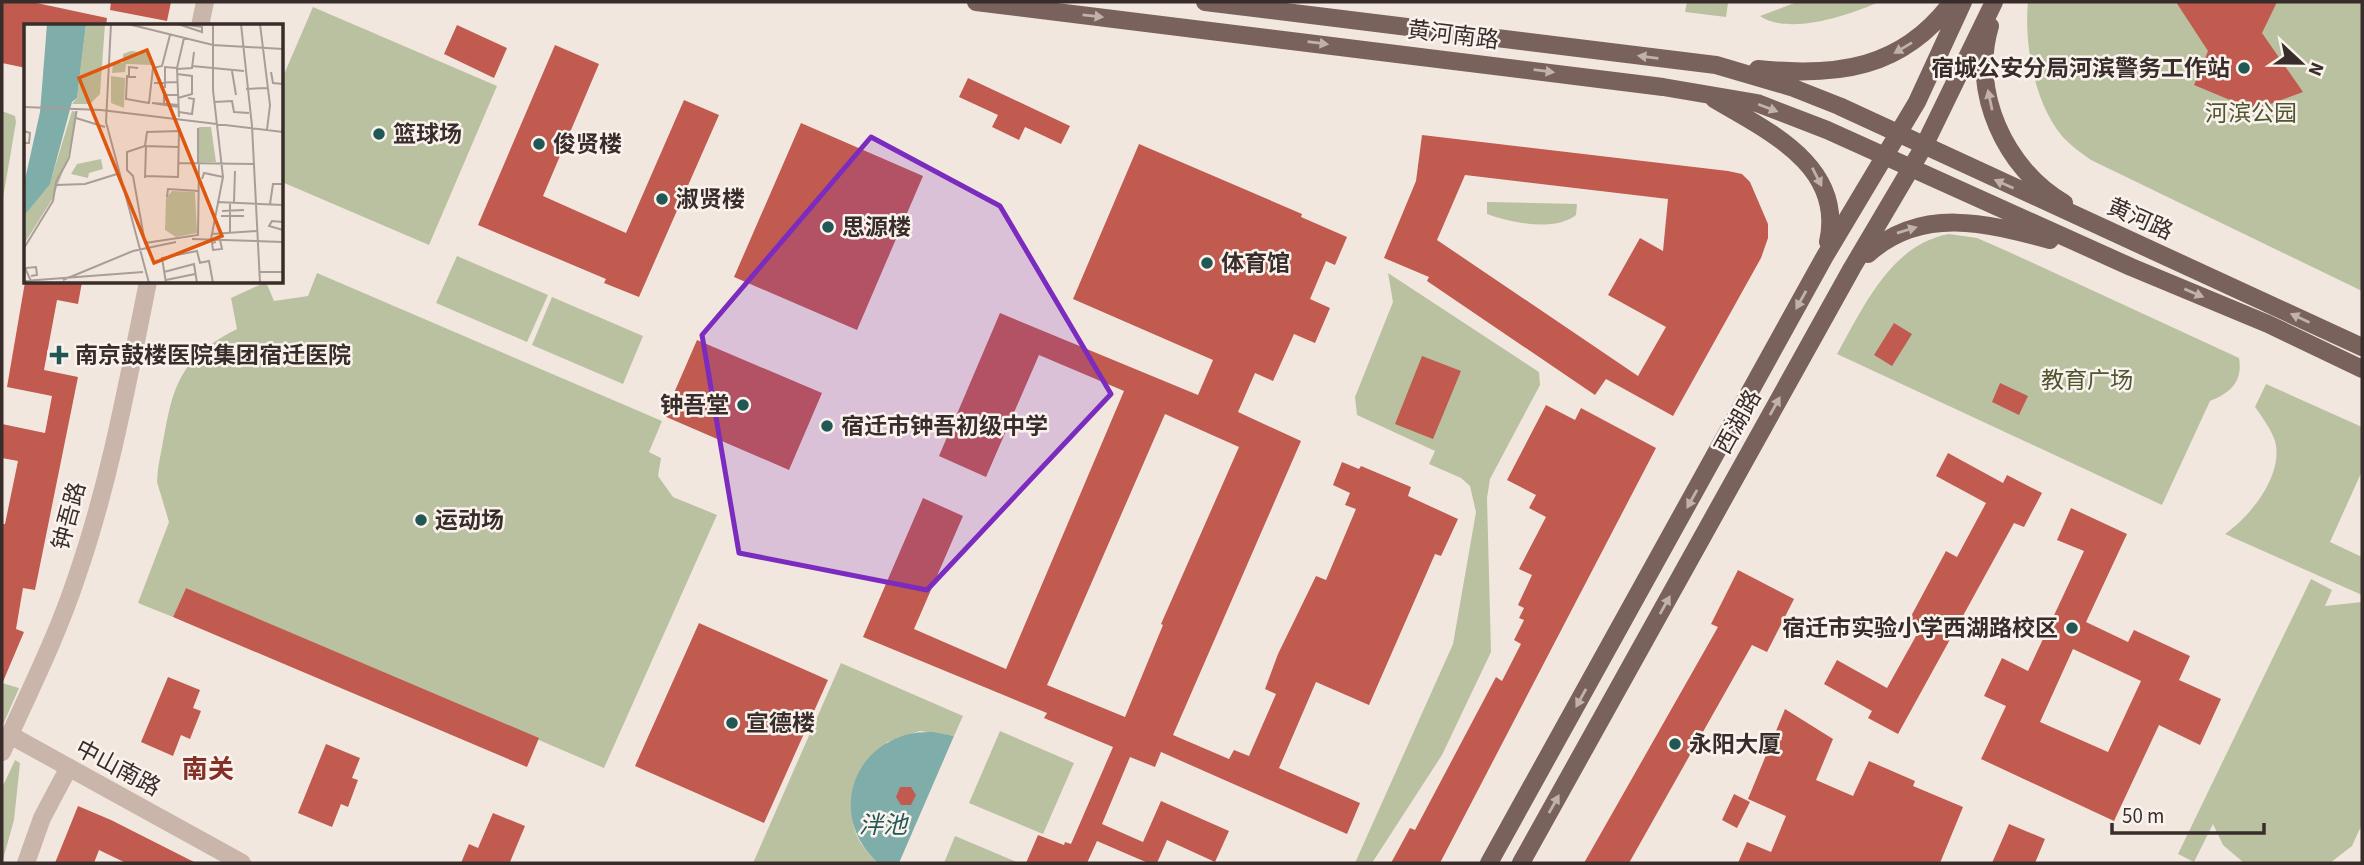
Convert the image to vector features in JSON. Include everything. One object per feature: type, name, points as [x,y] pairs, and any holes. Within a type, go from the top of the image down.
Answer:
[{"type":"main road","name":"黄河南路","points":[[976,2],[1705,93],[1757,103],[1911,168]]},
{"type":"main road","name":"黄河南路","points":[[1205,2],[1716,65],[1791,87],[1899,134]]},
{"type":"main road","points":[[1716,65],[1805,73],[1879,62],[1934,26],[1952,2]]},
{"type":"main road","name":"西湖路","points":[[1489,863],[1825,256],[1917,102],[1963,2]]},
{"type":"main road","points":[[1996,2],[1985,45],[1988,101],[2006,146],[2037,182],[2059,200],[2137,244]]},
{"type":"main road","name":"西湖路","points":[[1521,863],[1852,268],[1924,146],[1996,2]]},
{"type":"main road","points":[[1705,93],[1794,149],[1811,165],[1830,207],[1832,225],[1825,256]]},
{"type":"main road","name":"黄河路","points":[[1899,134],[2362,347]]},
{"type":"main road","name":"黄河路","points":[[1911,168],[2131,267],[2268,324],[2362,369]]},
{"type":"main road","points":[[1852,268],[1885,238],[1905,229],[1939,223],[1977,223],[2023,233],[2131,267]]},
{"type":"street","points":[[200,24],[205,2]]},
{"type":"street","name":"钟吾路","points":[[2,752],[53,640],[78,575],[124,403],[148,284]]},
{"type":"street","name":"中山南路","points":[[10,735],[242,863]]},
{"type":"street","points":[[26,863],[43,818],[68,769]]},
{"type":"highlighted area","points":[[871,137],[1000,206],[1111,394],[927,590],[739,553],[702,335]]},
{"type":"green space","points":[[1687,2],[1728,3],[1726,17],[1685,12]]},
{"type":"green space","points":[[1797,2],[1879,2],[1836,17],[1802,24],[1772,22],[1760,16]]},
{"type":"green space","name":"河滨公园","points":[[2028,2],[2362,2],[2362,291],[2091,160],[2072,146],[2052,122],[2038,90],[2030,54]]},
{"type":"green space","name":"篮球场","points":[[313,7],[497,86],[429,245],[284,183],[284,74]]},
{"type":"green space","points":[[2,111],[15,116],[16,122],[2,204]]},
{"type":"green space","points":[[1487,202],[1577,204],[1576,215],[1545,225],[1520,223],[1487,214]]},
{"type":"green space","name":"教育广场","points":[[1949,234],[1977,238],[2239,358],[2237,380],[2224,394],[2210,401],[2162,505],[1837,354],[1869,298],[1895,264],[1929,240]]},
{"type":"green space","points":[[457,256],[548,295],[527,342],[436,303]]},
{"type":"green space","points":[[317,273],[662,421],[649,452],[661,458],[658,476],[673,497],[717,515],[604,768],[186,588],[173,617],[138,603],[169,522],[157,482],[158,469],[171,404],[185,370],[214,342],[237,329],[231,298],[262,284],[267,284],[274,301],[308,296]]},
{"type":"green space","points":[[1388,273],[1539,372],[1540,385],[1490,479],[1487,498],[1491,652],[1442,755],[1372,863],[1355,863],[1453,644],[1476,512],[1470,486],[1461,478],[1429,464],[1435,451],[1357,415],[1355,397],[1393,302]]},
{"type":"green space","points":[[552,297],[643,336],[623,384],[532,345]]},
{"type":"green space","points":[[2266,384],[2362,427],[2362,471],[2330,542],[2362,557],[2362,595],[2225,534],[2255,505],[2275,467],[2275,441],[2255,407]]},
{"type":"green space","points":[[2311,579],[2332,590],[2325,606],[2362,602],[2362,824],[2352,846],[2330,863],[2244,863],[2223,845],[2213,824],[2194,862],[2178,854]]},
{"type":"green space","points":[[841,663],[963,716],[954,736],[920,731],[887,742],[868,774],[860,788],[853,817],[855,831],[863,847],[878,863],[753,863]]},
{"type":"green space","points":[[2,683],[19,688],[2,727]]},
{"type":"green space","points":[[1000,731],[1074,763],[1043,834],[969,803]]},
{"type":"green space","points":[[15,760],[20,763],[14,820],[2,863],[2,788]]},
{"type":"green space","points":[[955,836],[1019,863],[944,863]]},
{"type":"water","name":"泮池","points":[[933,732],[954,736],[899,863],[878,863],[861,843],[852,821],[851,798],[856,777],[868,759],[885,744],[907,735]]},
{"type":"building","points":[[2,2],[32,2],[107,18],[106,24],[24,24],[24,68],[2,63]]},
{"type":"building","points":[[111,2],[171,2],[167,21],[110,10]]},
{"type":"building","name":"宿城公安分局河滨警务工作站","points":[[2176,2],[2277,2],[2262,33],[2303,92],[2254,110],[2194,85],[2208,51]]},
{"type":"building","points":[[457,25],[507,48],[494,78],[444,54]]},
{"type":"building","points":[[555,45],[599,64],[543,196],[626,233],[684,100],[719,115],[639,297],[604,283],[606,279],[478,225]]},
{"type":"building","points":[[968,78],[1070,126],[1061,144],[1025,127],[1019,140],[992,127],[998,115],[959,97]]},
{"type":"building","name":"思源楼","points":[[801,123],[923,176],[857,330],[734,277]]},
{"type":"building","points":[[1422,135],[1728,171],[1742,174],[1750,182],[1768,224],[1768,238],[1761,258],[1673,416],[1606,379],[1595,395],[1427,281],[1429,277],[1384,258],[1416,181]],"holes":[[[1465,175],[1668,199],[1663,251],[1640,238],[1608,295],[1666,327],[1638,376],[1437,240]]]},
{"type":"building","points":[[1139,144],[1302,214],[1301,217],[1347,237],[1335,265],[1326,261],[1310,299],[1330,308],[1315,343],[1294,334],[1273,381],[1255,373],[1238,412],[1301,441],[1173,735],[1229,759],[1234,750],[1249,756],[1276,694],[1265,689],[1278,654],[1316,576],[1326,580],[1356,509],[1345,505],[1350,493],[1333,485],[1342,462],[1359,469],[1361,466],[1411,487],[1408,496],[1458,519],[1441,556],[1435,554],[1369,705],[1316,682],[1279,768],[1360,803],[1347,834],[1161,752],[1155,767],[1130,757],[1102,824],[1143,842],[1161,801],[1229,831],[1215,862],[1167,840],[1157,863],[1148,863],[1097,841],[1087,863],[1026,863],[1038,835],[1064,845],[1065,842],[1071,844],[1113,747],[1044,718],[1047,713],[863,637],[923,498],[963,516],[914,629],[1006,669],[1124,391],[1039,355],[986,477],[939,456],[1000,313],[1198,395],[1213,360],[1073,299]],"holes":[[[1165,414],[1239,447],[1161,624],[1163,625],[1125,717],[1047,685]]]},
{"type":"building","points":[[25,284],[82,284],[78,304],[57,300],[44,370],[78,377],[35,590],[23,588],[16,629],[24,632],[2,684],[2,524],[5,524],[18,461],[2,458],[2,424],[45,433],[52,396],[7,387]]},
{"type":"building","points":[[1894,323],[1912,334],[1892,366],[1874,355]]},
{"type":"building","name":"钟吾堂","points":[[697,340],[822,393],[789,470],[664,416]]},
{"type":"building","points":[[1422,356],[1461,371],[1433,439],[1395,424]]},
{"type":"building","points":[[2000,383],[2028,396],[2019,415],[1992,402]]},
{"type":"building","points":[[1546,405],[1575,420],[1581,408],[1656,448],[1440,863],[1391,863],[1410,828],[1415,830],[1496,677],[1502,681],[1521,644],[1514,640],[1524,620],[1519,618],[1524,608],[1518,605],[1532,575],[1519,569],[1546,517],[1529,508],[1536,495],[1507,480]]},
{"type":"building","points":[[1948,453],[2003,483],[2007,475],[2042,493],[2024,527],[2014,523],[1898,734],[1868,718],[1872,711],[1824,684],[1837,660],[1887,688],[1921,627],[1909,620],[1946,551],[1957,557],[1986,503],[1936,476]]},
{"type":"building","points":[[2071,508],[2127,534],[2086,622],[2128,642],[2134,630],[2190,656],[2179,680],[2221,699],[2200,745],[2159,725],[2114,821],[1981,759],[2006,706],[1984,696],[2002,658],[2028,671],[2084,551],[2057,540]],"holes":[[[2073,649],[2141,681],[2108,752],[2040,722]]]},
{"type":"building","name":"永阳大厦","points":[[1738,570],[1794,599],[1767,652],[1752,645],[1629,863],[1584,863],[1718,627],[1711,624]]},
{"type":"building","points":[[186,588],[539,738],[527,767],[173,617]]},
{"type":"building","name":"宣德楼","points":[[699,623],[828,680],[764,823],[635,766]]},
{"type":"building","points":[[168,677],[200,690],[193,708],[201,711],[190,739],[181,735],[173,756],[141,742]]},
{"type":"building","points":[[1785,709],[1833,739],[1816,780],[1853,796],[1869,761],[1915,781],[1913,786],[1963,807],[1940,863],[1738,863],[1747,842],[1771,852],[1786,816],[1748,799]]},
{"type":"building","points":[[326,744],[360,758],[352,778],[358,780],[348,807],[341,804],[332,827],[298,813]]},
{"type":"building","points":[[900,787],[911,787],[916,795],[911,805],[901,805],[896,797]]},
{"type":"building","points":[[1734,794],[1750,802],[1737,828],[1722,820]]},
{"type":"building","points":[[78,806],[196,863],[126,863],[99,850],[94,863],[55,863]]},
{"type":"building","points":[[493,813],[525,826],[510,862],[513,863],[461,863],[469,844],[478,848]]},
{"type":"building","points":[[2009,824],[2045,839],[2035,863],[1992,863]]},
{"type":"place","name":"宿城公安分局河滨警务工作站","points":[[2244,68]]},
{"type":"place","name":"篮球场","points":[[379,134]]},
{"type":"place","name":"俊贤楼","points":[[539,144]]},
{"type":"place","name":"淑贤楼","points":[[662,199]]},
{"type":"place","name":"思源楼","points":[[828,227]]},
{"type":"place","name":"体育馆","points":[[1207,263]]},
{"type":"place","name":"南京鼓楼医院集团宿迁医院","points":[[59,355]]},
{"type":"place","name":"钟吾堂","points":[[743,405]]},
{"type":"place","name":"宿迁市钟吾初级中学","points":[[827,426]]},
{"type":"place","name":"运动场","points":[[421,520]]},
{"type":"place","name":"宿迁市实验小学西湖路校区","points":[[2072,628]]},
{"type":"place","name":"宣德楼","points":[[732,723]]},
{"type":"place","name":"永阳大厦","points":[[1675,744]]},
{"type":"district","name":"南关","points":[[208,769]]}]
